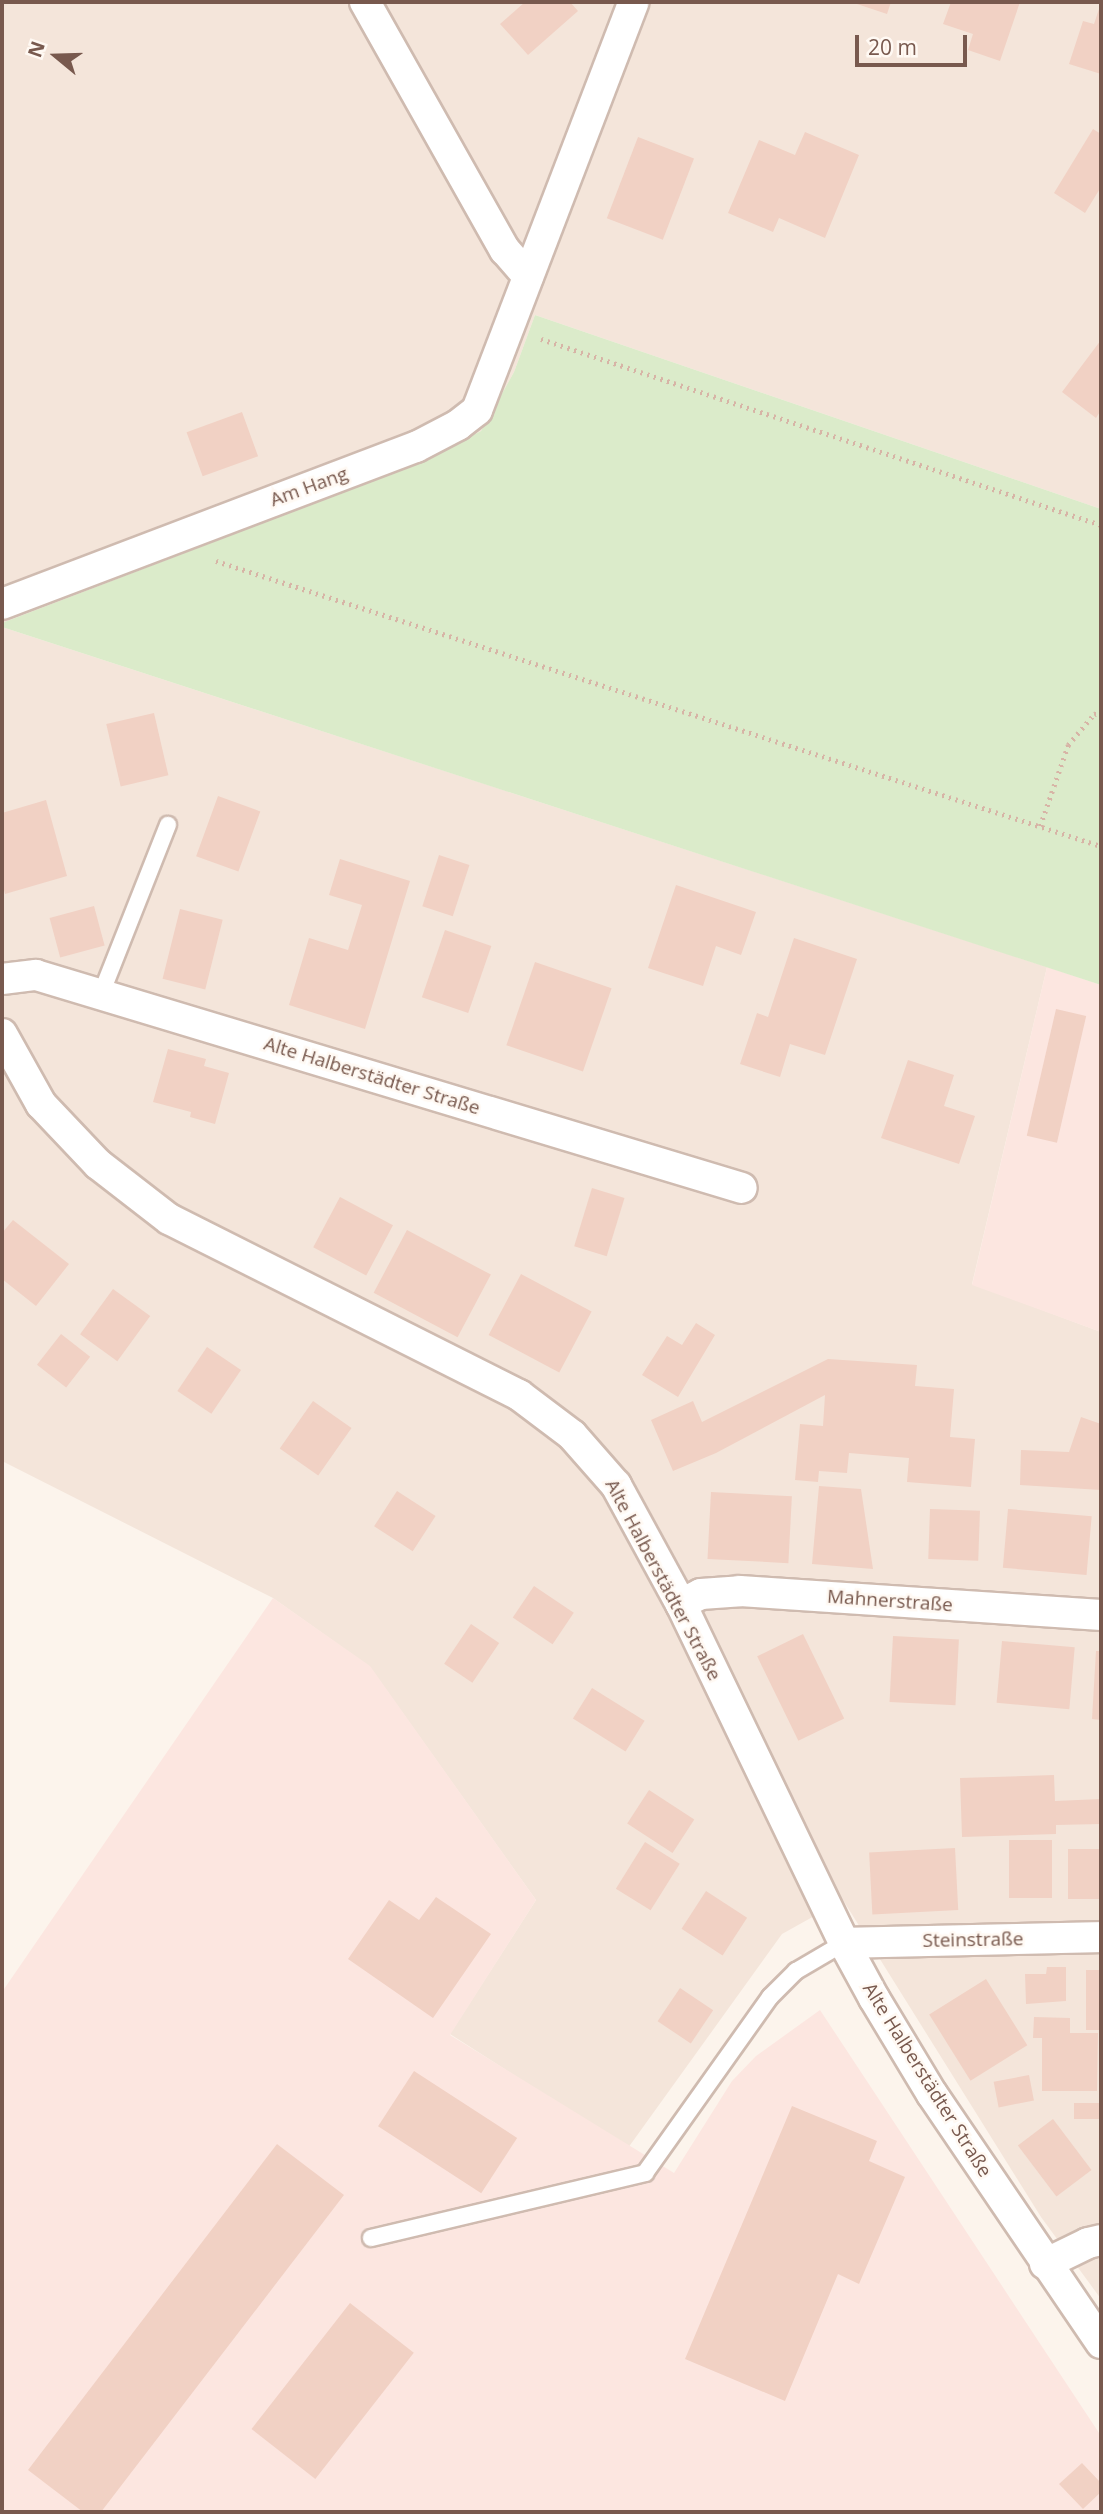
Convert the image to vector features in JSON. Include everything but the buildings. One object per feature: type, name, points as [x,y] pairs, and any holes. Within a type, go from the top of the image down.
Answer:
[{"type":"street","points":[[365,2],[505,250],[528,276]]},
{"type":"street","name":"Am Hang","points":[[2,604],[416,447],[458,425],[477,410],[634,2]]},
{"type":"street","name":"Alte Halberstädter Straße","points":[[2,979],[36,975],[742,1188]]},
{"type":"street","name":"Alte Halberstädter Straße","points":[[2,1034],[41,1104],[98,1164],[169,1219],[519,1395],[572,1435],[615,1485],[681,1604],[844,1943],[932,2094],[1101,2343]]},
{"type":"street","name":"Mahnerstraße","points":[[681,1604],[701,1594],[740,1591],[1101,1615]]},
{"type":"street","name":"Steinstraße","points":[[844,1943],[1101,1937]]},
{"type":"street","points":[[1045,2264],[1088,2243],[1101,2240]]},
{"type":"lane","points":[[102,994],[168,825]]},
{"type":"lane","points":[[371,2238],[645,2174],[770,1997],[796,1971],[844,1943]]},
{"type":"path","points":[[510,328],[1101,525]]},
{"type":"path","points":[[179,535],[183,543],[196,554],[1101,846]]},
{"type":"path","points":[[1040,825],[1068,745],[1094,714],[1101,712]]},
{"type":"shaded area","points":[[2,2],[1101,2],[1101,509],[535,315],[514,372],[481,431],[416,464],[2,623]]},
{"type":"shaded area","points":[[2,627],[1047,967],[972,1284],[1101,1332],[1101,2299],[1041,2217],[843,1900],[782,1934],[628,2148],[450,2034],[536,1900],[370,1667],[273,1598],[2,1461]]},
{"type":"shaded area","points":[[1047,967],[1101,985],[1101,1332],[972,1285]]},
{"type":"shaded area","points":[[273,1598],[370,1666],[536,1900],[450,2035],[674,2173],[732,2081],[756,2056],[820,2010],[1101,2436],[1101,2512],[2,2512],[2,1992]]},
{"type":"green space","points":[[535,315],[1101,509],[1101,985],[2,627],[2,623],[416,464],[481,431],[514,372]]}]
